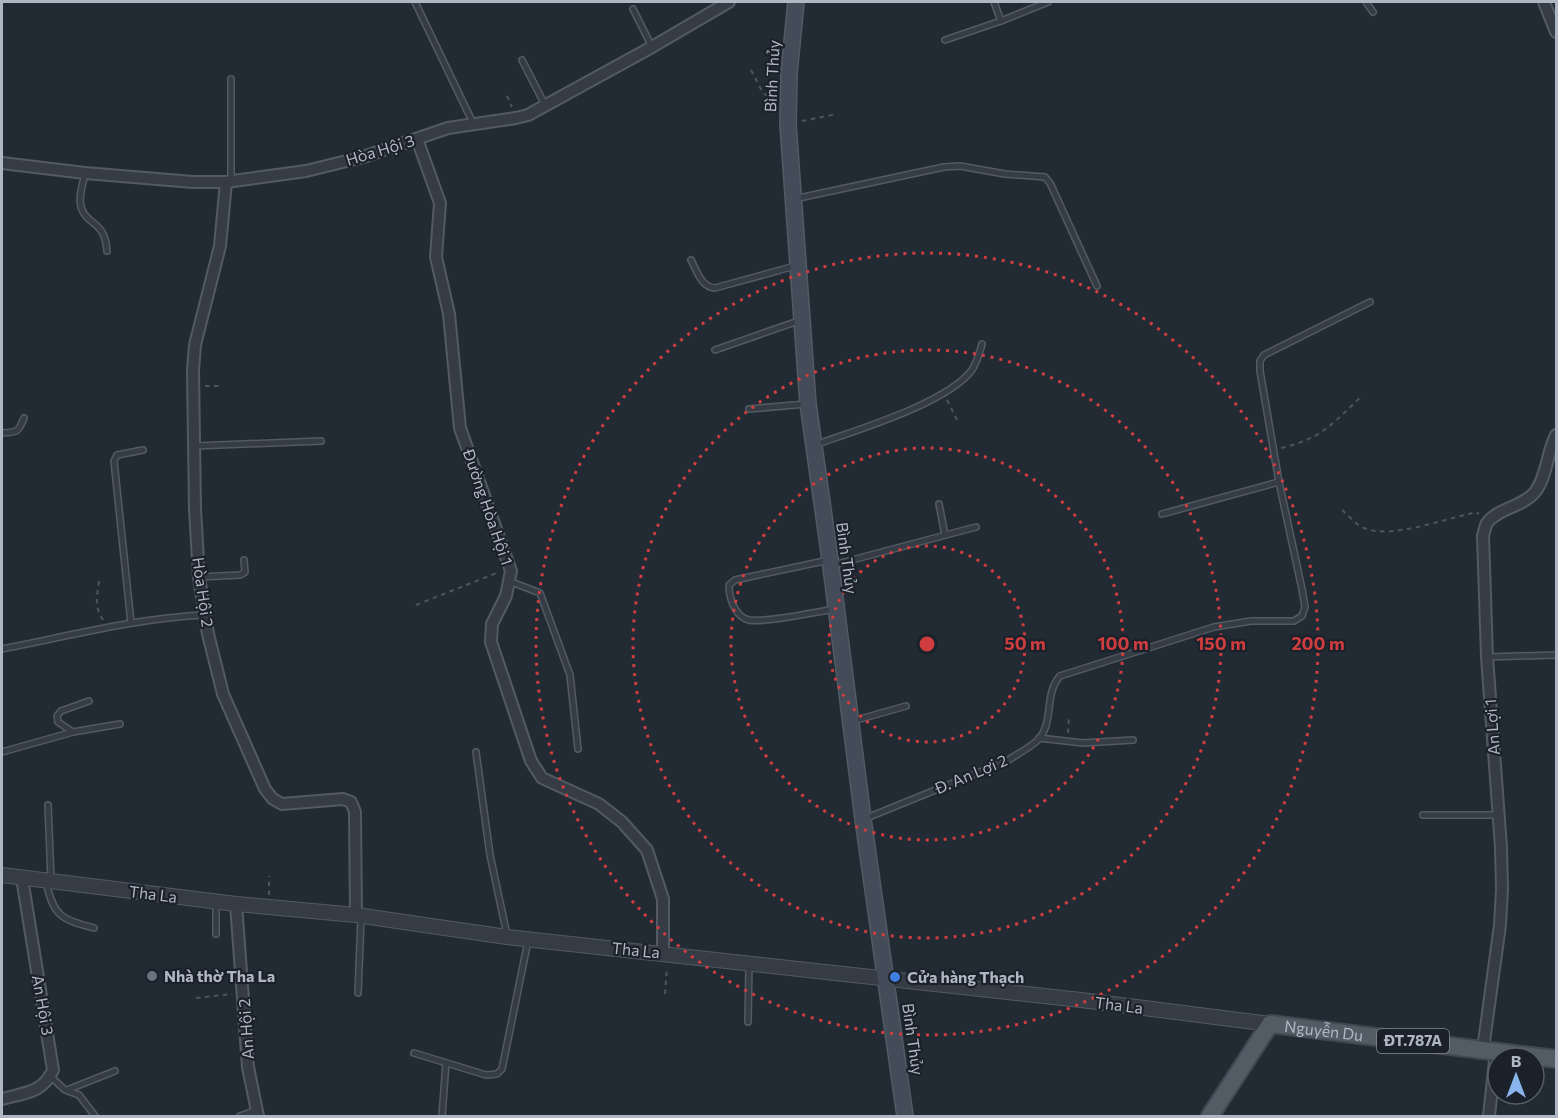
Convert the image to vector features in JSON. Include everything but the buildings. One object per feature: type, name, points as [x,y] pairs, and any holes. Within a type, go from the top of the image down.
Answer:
[{"type":"main road","name":"Bình Thủy","points":[[796,2],[789,73],[788,124],[808,404],[905,1116]]},
{"type":"main road","name":"Nguyễn Du","points":[[1210,1116],[1270,1024],[1486,1050]]},
{"type":"street","name":"Hòa Hội 3","points":[[2,163],[193,182],[229,182],[306,171],[363,157],[448,128],[516,118],[545,107],[729,2]]},
{"type":"street","points":[[1544,2],[1557,32]]},
{"type":"street","name":"Đường Hòa Hội 1","points":[[417,139],[440,203],[436,257],[449,314],[460,428],[510,568],[506,596],[492,624],[491,642],[531,761],[542,778],[599,804],[622,822],[647,850],[663,898],[665,953]]},
{"type":"street","name":"Hòa Hội 2","points":[[229,182],[220,246],[195,345],[193,386],[195,508],[204,615],[223,694],[265,789],[273,800],[282,804],[343,799],[351,802],[355,812],[359,916]]},
{"type":"street","points":[[1487,523],[1535,492],[1542,478],[1551,445],[1557,435]]},
{"type":"street","name":"An Lợi 1","points":[[1487,523],[1483,536],[1487,657],[1502,857],[1500,925],[1489,1046]]},
{"type":"street","name":"Tha La","points":[[2,875],[216,902],[359,916],[507,937],[887,978],[1270,1024]]},
{"type":"street","name":"An Hội 3","points":[[22,878],[52,1058],[53,1070],[50,1076]]},
{"type":"street","name":"An Hội 2","points":[[236,904],[248,1067],[257,1113]]},
{"type":"street","points":[[2,1099],[38,1089],[48,1082],[50,1076]]},
{"type":"lane","points":[[416,2],[473,123]]},
{"type":"lane","points":[[994,2],[1001,21]]},
{"type":"lane","points":[[945,40],[1048,2]]},
{"type":"lane","points":[[1366,2],[1373,12]]},
{"type":"lane","points":[[633,9],[652,47]]},
{"type":"lane","points":[[522,60],[545,107]]},
{"type":"lane","points":[[229,182],[231,79]]},
{"type":"lane","points":[[793,200],[944,167],[960,166],[1005,174],[1045,177],[1050,183],[1097,286]]},
{"type":"lane","points":[[85,173],[80,199],[82,210],[101,229],[106,238],[107,251]]},
{"type":"lane","points":[[691,260],[708,288],[797,266]]},
{"type":"lane","points":[[1132,740],[1099,743],[1039,738],[1046,725],[1054,683],[1060,676],[1231,623],[1294,621],[1302,616],[1305,607],[1273,450],[1260,361],[1264,355],[1370,302]]},
{"type":"lane","points":[[715,350],[801,320]]},
{"type":"lane","points":[[813,445],[901,414],[944,392],[971,371],[978,360],[982,344]]},
{"type":"lane","points":[[749,409],[808,404]]},
{"type":"lane","points":[[2,433],[19,430],[24,418]]},
{"type":"lane","points":[[194,446],[321,441]]},
{"type":"lane","points":[[131,623],[114,461],[117,455],[143,450]]},
{"type":"lane","points":[[1162,514],[1279,482]]},
{"type":"lane","points":[[939,504],[945,535]]},
{"type":"lane","points":[[837,608],[761,620],[747,620],[738,613],[729,595],[729,585],[735,580],[831,563],[976,527]]},
{"type":"lane","points":[[199,577],[240,575],[244,572],[244,560]]},
{"type":"lane","points":[[509,581],[540,593],[570,675],[579,749]]},
{"type":"lane","points":[[2,649],[131,623],[178,616],[204,615]]},
{"type":"lane","points":[[1487,657],[1557,655]]},
{"type":"lane","points":[[74,732],[58,722],[57,716],[61,711],[90,700]]},
{"type":"lane","points":[[851,722],[906,706]]},
{"type":"lane","points":[[2,752],[74,732],[120,724]]},
{"type":"lane","name":"Đ. An Lợi 2","points":[[863,819],[1007,761],[1039,738]]},
{"type":"lane","points":[[476,752],[490,855],[507,937]]},
{"type":"lane","points":[[48,805],[48,881],[51,902],[57,912],[68,921],[94,928]]},
{"type":"lane","points":[[1423,815],[1499,815]]},
{"type":"lane","points":[[216,902],[216,934]]},
{"type":"lane","points":[[358,993],[359,916]]},
{"type":"lane","points":[[414,1053],[486,1075],[497,1074],[502,1069],[528,939]]},
{"type":"lane","points":[[748,1022],[749,963]]},
{"type":"lane","points":[[442,1116],[446,1063]]},
{"type":"lane","points":[[65,1090],[115,1071]]},
{"type":"lane","points":[[50,1076],[65,1090],[79,1095],[95,1116]]},
{"type":"lane","points":[[240,1116],[257,1113]]},
{"type":"path","points":[[751,70],[763,93],[789,106]]},
{"type":"path","points":[[788,124],[837,114]]},
{"type":"path","points":[[193,386],[221,386]]},
{"type":"path","points":[[944,392],[957,420]]},
{"type":"path","points":[[1273,450],[1301,444],[1312,438],[1328,428],[1363,395]]},
{"type":"path","points":[[1342,510],[1361,528],[1383,531],[1398,530],[1476,512],[1487,523]]},
{"type":"path","points":[[416,606],[510,568]]},
{"type":"path","points":[[99,581],[97,612],[112,627]]},
{"type":"path","points":[[1068,742],[1069,717]]},
{"type":"path","points":[[269,876],[269,907]]},
{"type":"path","points":[[665,953],[665,994]]},
{"type":"path","points":[[196,998],[244,992]]},
{"type":"place","name":"Nhà thờ Tha La","points":[[152,976]]},
{"type":"place","name":"Cửa hàng Thạch","points":[[895,977]]}]
